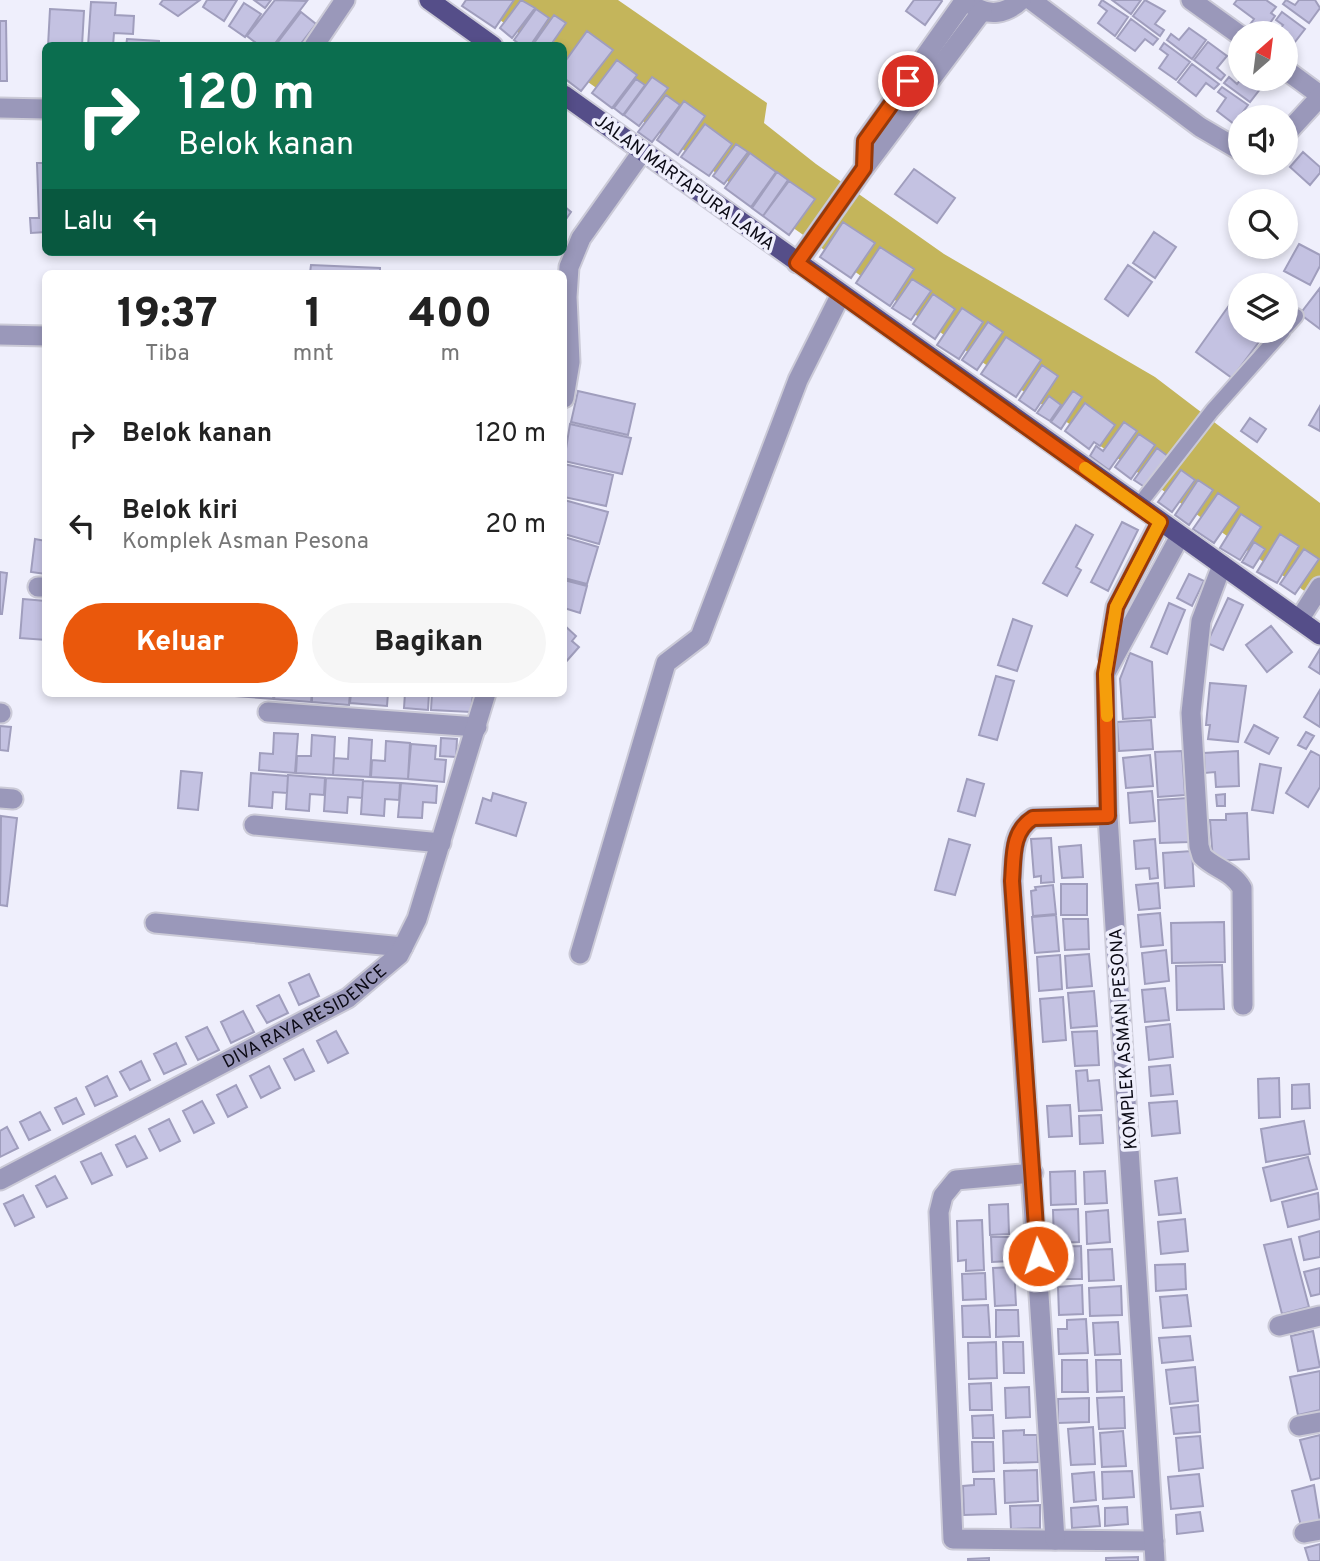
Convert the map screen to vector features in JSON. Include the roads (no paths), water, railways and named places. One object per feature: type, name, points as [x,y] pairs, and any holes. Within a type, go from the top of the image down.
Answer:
[{"type":"main road","points":[[429,0],[487,42]]},
{"type":"main road","name":"JALAN MARTAPURA LAMA","points":[[567,97],[1160,522],[1222,565],[1303,614],[1320,635]]},
{"type":"street","points":[[317,42],[345,0]]},
{"type":"street","points":[[797,263],[863,170],[971,4],[1002,12],[1021,0]]},
{"type":"street","points":[[1031,0],[1200,127],[1228,143]]},
{"type":"street","points":[[1191,0],[1228,27]]},
{"type":"street","points":[[1298,79],[1320,96],[1298,121]]},
{"type":"street","points":[[0,108],[42,109]]},
{"type":"street","points":[[567,314],[569,267],[581,238],[642,152]]},
{"type":"street","points":[[580,954],[666,663],[700,637],[798,380],[841,294]]},
{"type":"street","points":[[0,335],[42,336]]},
{"type":"street","points":[[567,343],[570,362],[567,380]]},
{"type":"street","points":[[1105,674],[1116,607],[1160,522]]},
{"type":"street","name":"KOMPLEK ASMAN PESONA","points":[[1155,1561],[1108,816],[1105,674],[1180,536]]},
{"type":"street","points":[[1222,565],[1200,621],[1191,713],[1193,761],[1202,856],[1210,864],[1232,875],[1242,888],[1243,1005]]},
{"type":"street","points":[[1303,614],[1320,587]]},
{"type":"street","name":"DIVA RAYA RESIDENCE","points":[[0,1180],[348,998],[399,955],[417,919],[485,697]]},
{"type":"street","points":[[268,712],[477,727]]},
{"type":"street","points":[[1055,1540],[1012,881],[1016,839],[1022,825],[1033,818],[1108,816]]},
{"type":"street","points":[[254,825],[441,843]]},
{"type":"street","points":[[155,923],[403,947]]},
{"type":"street","points":[[1033,1173],[956,1180],[943,1196],[939,1212],[953,1539],[1154,1541]]},
{"type":"street","points":[[1279,1326],[1320,1316]]},
{"type":"street","points":[[1299,1426],[1320,1422]]},
{"type":"lane","points":[[1138,506],[1212,411],[1272,343]]}]
